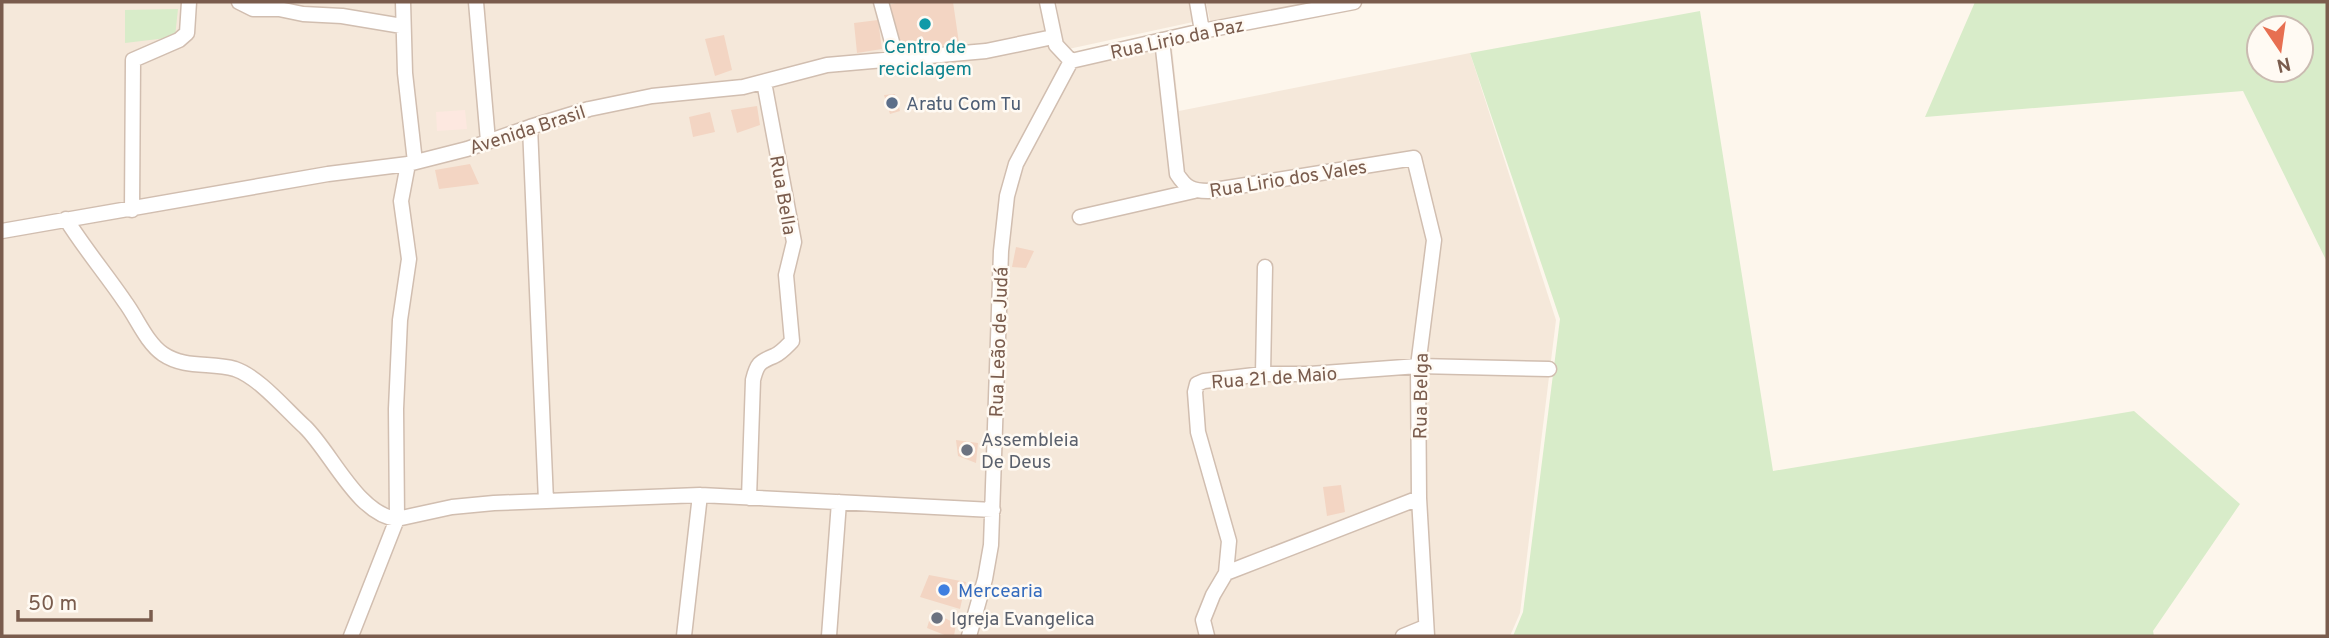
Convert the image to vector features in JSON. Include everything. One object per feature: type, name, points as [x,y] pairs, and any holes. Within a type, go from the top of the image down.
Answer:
[{"type":"street","points":[[132,210],[133,60],[179,40],[187,33],[189,2]]},
{"type":"street","points":[[239,2],[253,9],[342,16],[402,26]]},
{"type":"street","points":[[351,636],[393,519],[400,320],[409,259],[401,201],[411,163],[404,73],[403,2]]},
{"type":"street","points":[[476,2],[488,141]]},
{"type":"street","points":[[881,2],[897,60]]},
{"type":"street","points":[[1046,2],[1053,37],[1060,51],[1071,61]]},
{"type":"street","points":[[1197,2],[1202,31]]},
{"type":"street","name":"Rua Lirio da Paz","points":[[1071,61],[1202,31],[1344,3]]},
{"type":"street","name":"Avenida Brasil","points":[[2,231],[328,174],[411,163],[467,149],[589,109],[652,96],[743,87],[827,65],[986,51],[1053,37]]},
{"type":"street","name":"Rua Lirio dos Vales","points":[[1162,40],[1177,174],[1184,185],[1194,191],[1414,158]]},
{"type":"street","name":"Rua Leão de Judá","points":[[969,636],[985,579],[991,545],[1001,251],[1007,195],[1021,152],[1071,61]]},
{"type":"street","name":"Rua Bella","points":[[749,498],[753,380],[756,369],[764,359],[776,356],[792,341],[786,275],[794,242],[764,82]]},
{"type":"street","points":[[530,127],[545,501]]},
{"type":"street","name":"Rua Belga","points":[[1414,158],[1434,240],[1419,366],[1419,498],[1426,632]]},
{"type":"street","points":[[1080,216],[1194,191]]},
{"type":"street","points":[[66,219],[88,254],[126,302],[160,352],[188,364],[234,369],[247,375],[309,431],[359,497],[393,519],[452,508],[545,501],[700,495],[993,510]]},
{"type":"street","points":[[1263,374],[1265,267]]},
{"type":"street","name":"Rua 21 de Maio","points":[[1226,573],[1229,541],[1198,432],[1195,392],[1197,384],[1263,374],[1310,374],[1419,366],[1549,369]]},
{"type":"street","points":[[684,636],[700,495]]},
{"type":"street","points":[[1207,636],[1203,620],[1226,573],[1419,498]]},
{"type":"street","points":[[829,636],[839,502]]},
{"type":"street","points":[[1403,636],[1426,632]]},
{"type":"shaded area","points":[[2,2],[1047,2],[1055,53],[1071,61],[1172,47],[1179,111],[1470,53],[1556,320],[1520,613],[1510,636],[2,636]]},
{"type":"shaded area","points":[[1056,2],[1189,2],[1193,22],[1064,50]]},
{"type":"shaded area","points":[[1206,2],[1311,2],[1210,21]]},
{"type":"shaded area","points":[[465,110],[467,129],[437,131],[436,112]]},
{"type":"green space","points":[[1975,2],[2327,2],[2327,262],[2243,91],[1925,117]]},
{"type":"green space","points":[[178,9],[175,37],[125,43],[125,10]]},
{"type":"green space","points":[[1700,11],[1773,471],[2134,411],[2240,504],[2153,631],[2154,636],[1513,636],[1523,612],[1560,319],[1470,53]]},
{"type":"building","name":"Centro de reciclagem","points":[[900,2],[953,2],[959,43],[902,53],[888,5]]},
{"type":"building","points":[[878,20],[882,49],[857,53],[854,23]]},
{"type":"building","points":[[724,35],[732,70],[715,76],[705,39]]},
{"type":"building","name":"Aratu Com Tu","points":[[895,94],[900,111],[890,114],[884,95]]},
{"type":"building","points":[[757,106],[760,125],[737,133],[731,110]]},
{"type":"building","points":[[710,112],[715,132],[693,137],[689,117]]},
{"type":"building","points":[[470,164],[479,184],[439,189],[435,170]]},
{"type":"building","points":[[1016,247],[1034,251],[1026,268],[1012,267]]},
{"type":"building","name":"Assembleia De Deus","points":[[956,440],[978,443],[976,463],[958,456]]},
{"type":"building","points":[[1341,485],[1345,512],[1327,516],[1323,487]]},
{"type":"building","name":"Mercearia","points":[[929,575],[966,582],[960,609],[920,597]]},
{"type":"building","name":"Igreja Evangelica","points":[[932,611],[956,624],[954,636],[927,628]]},
{"type":"place","name":"Centro de reciclagem","points":[[925,24]]},
{"type":"place","name":"Aratu Com Tu","points":[[892,103]]},
{"type":"place","name":"Assembleia De Deus","points":[[967,450]]},
{"type":"place","name":"Mercearia","points":[[944,590]]},
{"type":"place","name":"Igreja Evangelica","points":[[937,618]]}]
